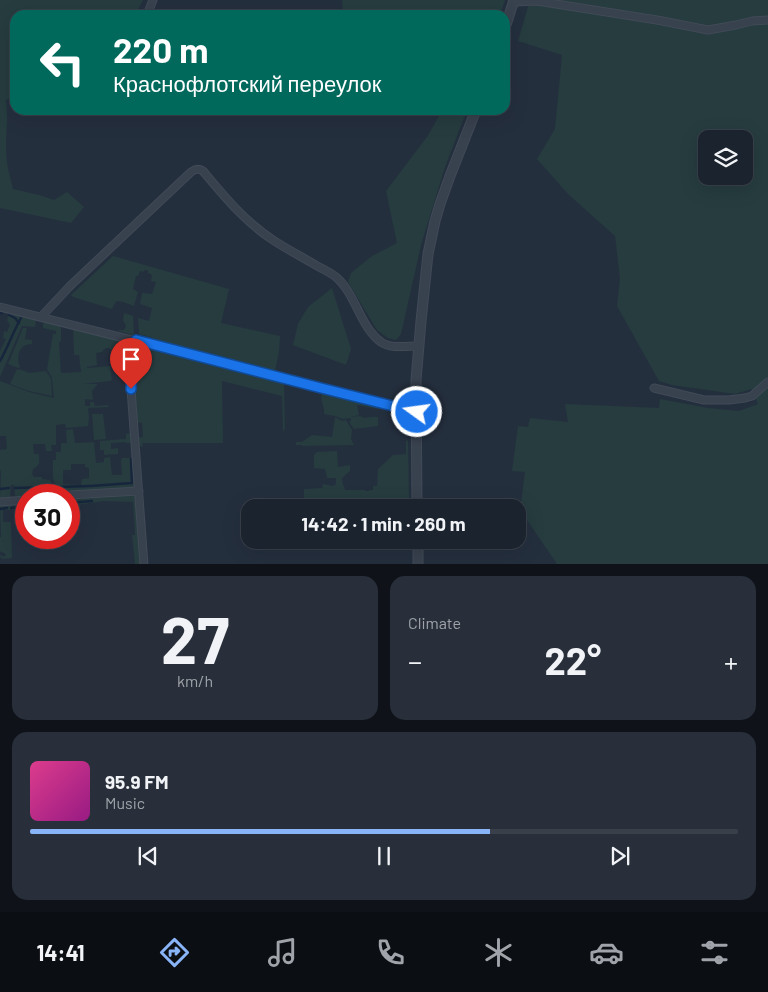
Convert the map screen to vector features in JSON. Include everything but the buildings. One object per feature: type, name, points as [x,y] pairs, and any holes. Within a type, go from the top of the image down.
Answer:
[{"type":"street","points":[[510,13],[514,1],[537,1],[708,30],[752,21],[768,20]]},
{"type":"street","points":[[417,499],[416,380],[428,254],[435,221],[474,115]]},
{"type":"street","points":[[41,317],[70,286],[191,172],[200,169],[254,226],[275,241],[335,276],[346,288],[367,326],[378,341],[391,346],[418,346]]},
{"type":"street","points":[[0,307],[417,412]]},
{"type":"street","points":[[136,340],[133,353],[131,389],[144,564]]},
{"type":"street","points":[[654,388],[704,400],[729,400],[752,396],[768,382]]},
{"type":"street","points":[[80,494],[139,491]]},
{"type":"street","points":[[0,502],[15,501]]},
{"type":"street","points":[[418,549],[418,564]]},
{"type":"green space","points":[[0,0],[143,0],[138,10],[10,10],[10,98],[6,100],[6,154],[13,189],[54,200],[67,192],[84,207],[71,223],[0,208]]},
{"type":"green space","points":[[342,0],[505,0],[502,10],[343,10]]},
{"type":"green space","points":[[530,0],[768,0],[768,564],[557,564],[526,519],[526,499],[521,499],[525,472],[512,471],[518,426],[528,427],[530,418],[568,422],[565,404],[659,408],[660,399],[708,408],[739,411],[758,404],[752,389],[735,394],[672,385],[659,381],[617,306],[620,279],[615,236],[568,194],[537,159],[555,129],[562,55],[518,41]]},
{"type":"green space","points":[[465,115],[445,167],[421,245],[401,334],[396,340],[388,338],[377,330],[348,282],[351,273],[372,256],[397,243],[386,191],[427,137],[439,116]]},
{"type":"green space","points":[[113,256],[229,289],[221,323],[280,336],[275,371],[182,349],[139,334],[138,318],[149,321],[152,308],[140,304],[142,293],[152,294],[156,282],[151,281],[152,275],[148,273],[148,270],[140,271],[138,276],[136,276],[133,289],[138,292],[134,306],[117,301],[112,309],[71,295]]},
{"type":"green space","points":[[332,288],[351,349],[346,365],[293,345],[298,324],[308,307]]},
{"type":"green space","points":[[9,313],[36,321],[35,327],[22,326],[0,377],[0,351],[6,339],[3,338],[4,331],[7,332],[10,325],[7,320]]},
{"type":"green space","points":[[124,313],[133,316],[134,334],[132,335],[119,331],[124,330],[126,326],[123,320]]},
{"type":"green space","points":[[45,322],[61,325],[61,341],[59,342],[61,373],[81,372],[79,355],[74,355],[73,328],[126,341],[130,348],[130,363],[128,365],[116,364],[115,352],[112,352],[109,348],[96,353],[97,365],[87,368],[110,366],[112,380],[84,384],[97,384],[92,391],[93,400],[85,399],[85,406],[90,406],[90,402],[94,402],[95,406],[108,405],[109,407],[88,408],[88,426],[66,428],[65,424],[56,425],[56,445],[51,445],[52,451],[46,451],[45,444],[33,444],[34,454],[39,454],[39,461],[32,474],[34,477],[50,480],[51,484],[15,484],[15,495],[14,485],[11,485],[10,497],[0,498],[0,450],[7,449],[6,436],[0,436],[0,381],[29,392],[54,398],[52,378],[47,369],[53,334],[56,334],[56,331],[43,328]]},
{"type":"green space","points":[[23,328],[27,328],[25,339],[32,340],[32,344],[21,348],[18,359],[20,367],[18,368],[8,364]]},
{"type":"green space","points":[[142,349],[150,349],[283,381],[285,429],[283,432],[282,396],[222,381],[223,443],[142,443],[143,447],[138,445],[138,438],[143,437],[142,423],[136,422],[135,360],[138,352]]},
{"type":"green space","points":[[17,369],[29,373],[46,371],[51,379],[52,396],[29,391],[10,384]]},
{"type":"green space","points":[[322,392],[378,405],[378,409],[357,405],[359,415],[351,417],[378,417],[378,426],[354,429],[349,422],[351,418],[343,419],[324,414],[321,398]]},
{"type":"green space","points":[[92,414],[103,414],[106,439],[94,440]]},
{"type":"green space","points":[[335,417],[342,421],[346,420],[352,430],[351,439],[354,445],[296,445],[296,442],[302,442],[312,435],[332,437]]},
{"type":"green space","points":[[73,429],[75,443],[94,442],[96,463],[104,462],[104,458],[110,457],[112,475],[122,475],[122,458],[134,458],[135,486],[130,489],[80,493],[82,479],[89,478],[89,468],[85,467],[85,464],[71,464],[71,470],[63,470],[63,484],[55,484],[53,460],[56,460],[56,452],[61,452],[61,443],[67,443],[66,430]]},
{"type":"green space","points":[[131,433],[130,443],[111,443],[111,449],[118,448],[118,454],[104,455],[104,450],[100,450],[100,441],[126,439],[126,434]]},
{"type":"green space","points":[[408,440],[409,499],[304,499],[304,489],[322,488],[323,484],[333,486],[336,484],[336,478],[327,478],[325,469],[314,468],[314,455],[317,452],[337,451],[338,467],[350,465],[350,471],[342,478],[345,490],[369,491],[373,490],[373,486],[377,486],[378,469],[393,455],[406,454],[406,441]]},
{"type":"green space","points":[[133,495],[136,497],[142,564],[135,564],[132,535],[135,535],[133,502],[104,501],[80,504],[80,497]]},
{"type":"green space","points":[[15,504],[15,509],[3,510],[3,522],[11,522],[12,558],[3,559],[0,557],[0,555],[4,557],[6,554],[0,551],[0,505]]},
{"type":"waterway","points":[[9,315],[19,323]]},
{"type":"waterway","points":[[0,361],[21,318]]},
{"type":"waterway","points":[[91,486],[132,483],[131,459]]},
{"type":"waterway","points":[[80,486],[90,486]]},
{"type":"waterway","points":[[0,489],[9,488]]},
{"type":"waterway","points":[[80,502],[92,501]]},
{"type":"waterway","points":[[0,509],[7,508]]},
{"type":"waterway","points":[[11,508],[15,508]]},
{"type":"route","points":[[131,389],[133,353],[136,340],[417,412]]}]
